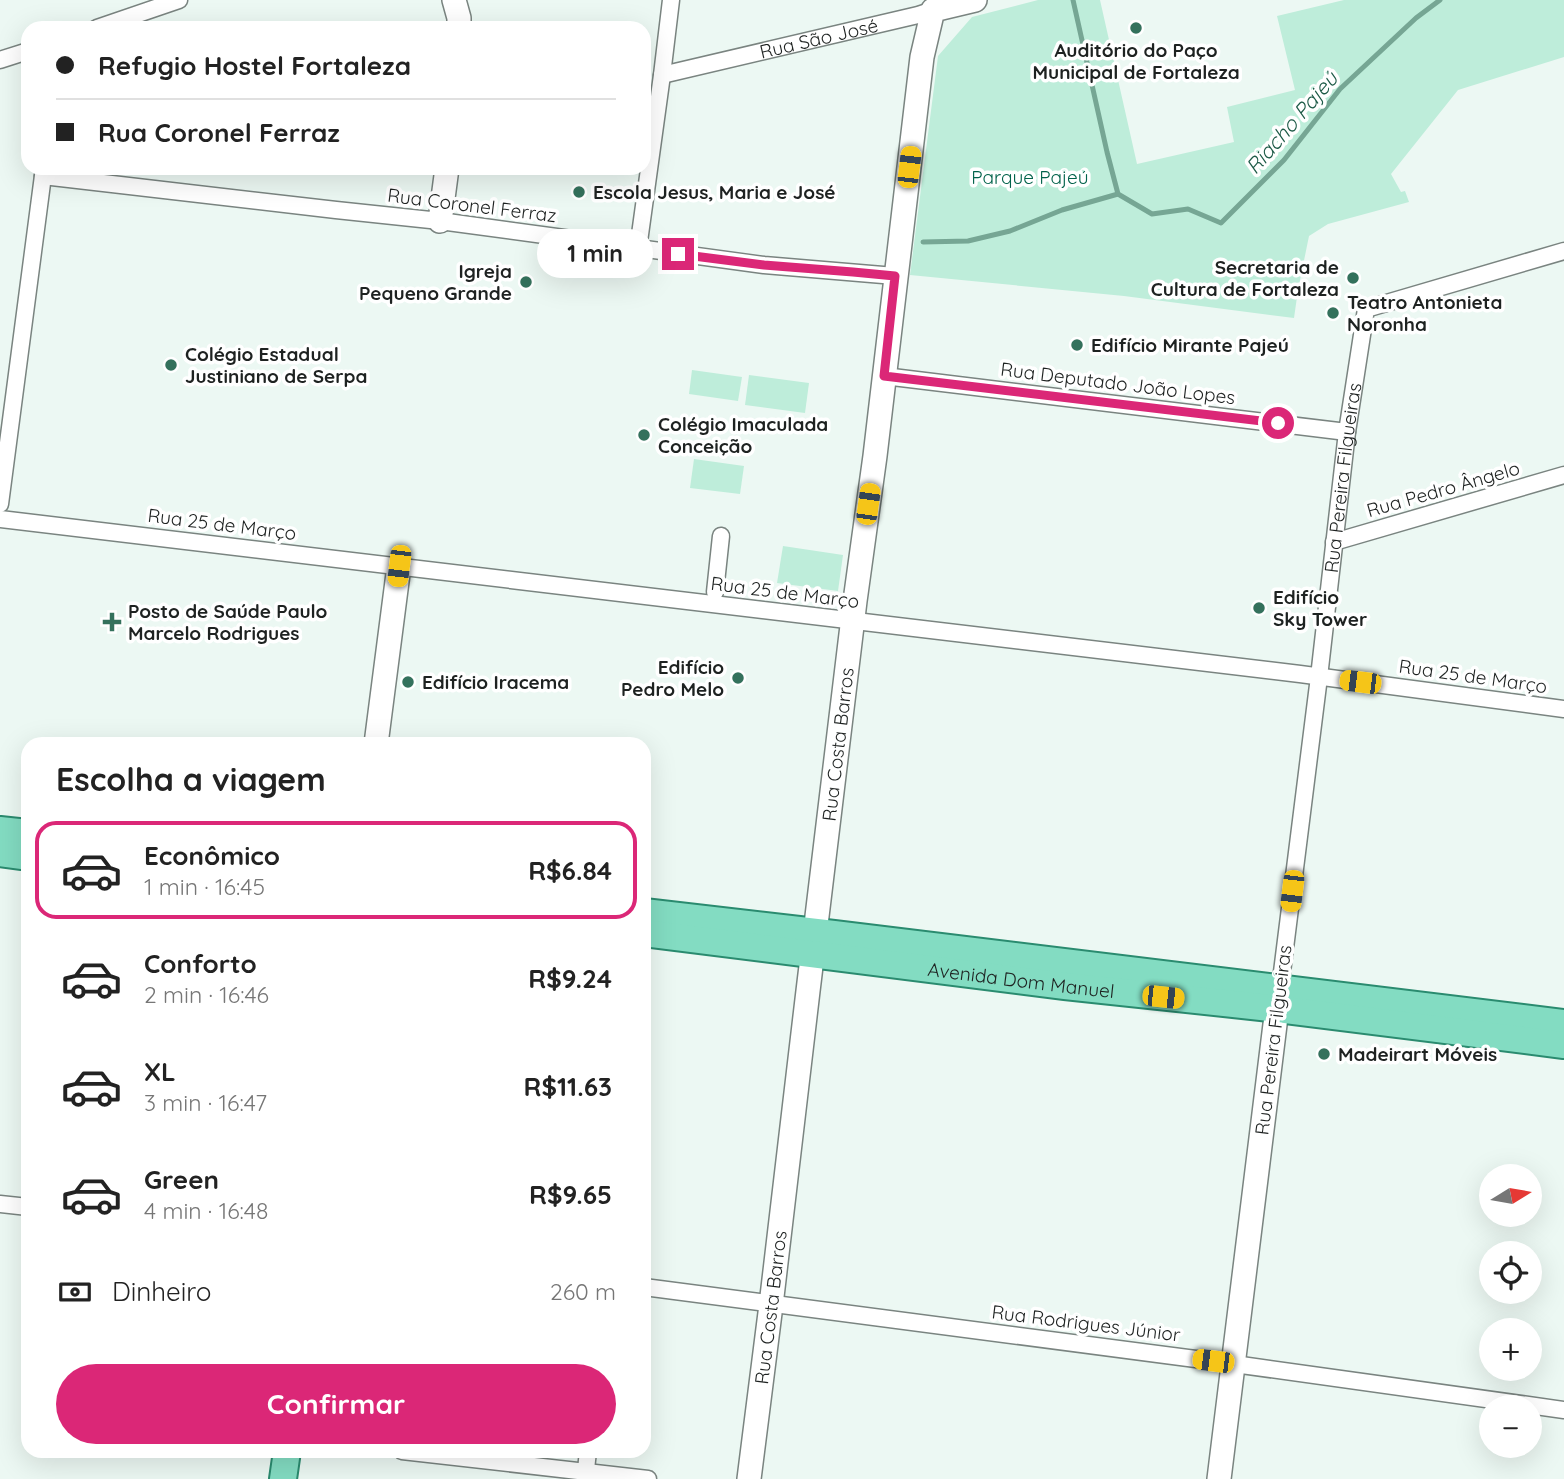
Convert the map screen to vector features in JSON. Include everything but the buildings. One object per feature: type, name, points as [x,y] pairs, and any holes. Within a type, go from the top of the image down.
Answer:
[{"type":"main road","points":[[0,830],[21,832]]},
{"type":"main road","points":[[0,853],[21,856]]},
{"type":"main road","name":"Avenida Dom Manuel","points":[[651,913],[814,942],[1278,998],[1564,1023]]},
{"type":"main road","name":"Avenida Dom Manuel","points":[[651,933],[814,942]]},
{"type":"main road","name":"Avenida Dom Manuel","points":[[1278,998],[1564,1045]]},
{"type":"main road","points":[[284,1479],[286,1458]]},
{"type":"street","points":[[118,21],[179,0]]},
{"type":"street","points":[[454,0],[459,21]]},
{"type":"street","points":[[651,155],[671,0]]},
{"type":"street","name":"Rua São José","points":[[662,75],[935,5],[975,0]]},
{"type":"street","name":"Rua Costa Barros","points":[[749,1479],[922,57],[935,5]]},
{"type":"street","points":[[0,60],[21,53]]},
{"type":"street","points":[[0,504],[44,175]]},
{"type":"street","name":"Rua Coronel Ferraz","points":[[66,175],[336,211],[440,221],[764,265],[895,276]]},
{"type":"street","points":[[440,221],[446,175]]},
{"type":"street","points":[[638,249],[648,175]]},
{"type":"street","name":"Rua Pereira Filgueiras","points":[[1219,1479],[1347,432],[1366,309],[1564,251]]},
{"type":"street","name":"Rua Deputado João Lopes","points":[[884,376],[1347,432]]},
{"type":"street","name":"Rua Pedro Ângelo","points":[[1334,542],[1564,475]]},
{"type":"street","name":"Rua 25 de Março","points":[[0,519],[1319,677],[1564,709]]},
{"type":"street","points":[[715,592],[721,536]]},
{"type":"street","points":[[377,737],[399,566]]},
{"type":"street","points":[[0,1204],[21,1206]]},
{"type":"street","name":"Rua Rodrigues Júnior","points":[[651,1288],[1564,1410]]},
{"type":"street","points":[[455,1458],[585,1475],[648,1479]]},
{"type":"green space","name":"Parque Pajeú","points":[[1038,0],[1100,0],[1137,164],[1234,142],[1227,107],[1295,90],[1277,16],[1344,0],[1564,0],[1564,57],[1458,90],[1391,174],[1401,192],[1405,191],[1409,202],[1328,224],[1309,236],[1294,318],[1124,296],[910,275],[938,56],[972,17]]},
{"type":"green space","points":[[692,370],[742,377],[738,401],[689,394]]},
{"type":"green space","points":[[749,375],[809,383],[805,413],[745,405]]},
{"type":"green space","points":[[694,459],[744,466],[740,494],[690,488]]},
{"type":"green space","points":[[783,546],[843,555],[838,591],[777,583]]},
{"type":"waterway","name":"Riacho Pajeú","points":[[1073,0],[1118,194],[1152,214],[1188,209],[1221,223],[1284,160],[1340,89],[1416,18],[1440,0]]},
{"type":"waterway","name":"Riacho Pajeú","points":[[923,242],[968,241],[1010,231],[1062,210],[1118,194]]},
{"type":"place","name":"Auditório do Paço Municipal de Fortaleza","points":[[1136,28]]},
{"type":"place","name":"Escola Jesus, Maria e José","points":[[579,192]]},
{"type":"place","name":"Secretaria de Cultura de Fortaleza","points":[[1353,278]]},
{"type":"place","name":"Igreja Pequeno Grande","points":[[526,282]]},
{"type":"place","name":"Teatro Antonieta Noronha","points":[[1333,313]]},
{"type":"place","name":"Edifício Mirante Pajeú","points":[[1077,345]]},
{"type":"place","name":"Colégio Estadual Justiniano de Serpa","points":[[171,365]]},
{"type":"place","name":"Colégio Imaculada Conceição","points":[[644,435]]},
{"type":"place","name":"Edifício Sky Tower","points":[[1259,608]]},
{"type":"place","name":"Posto de Saúde Paulo Marcelo Rodrigues","points":[[112,622]]},
{"type":"place","name":"Edifício Pedro Melo","points":[[738,678]]},
{"type":"place","name":"Edifício Iracema","points":[[408,682]]},
{"type":"place","name":"Madeirart Móveis","points":[[1324,1054]]},
{"type":"route","points":[[678,254],[764,265],[895,276],[884,376],[1278,423]]}]
